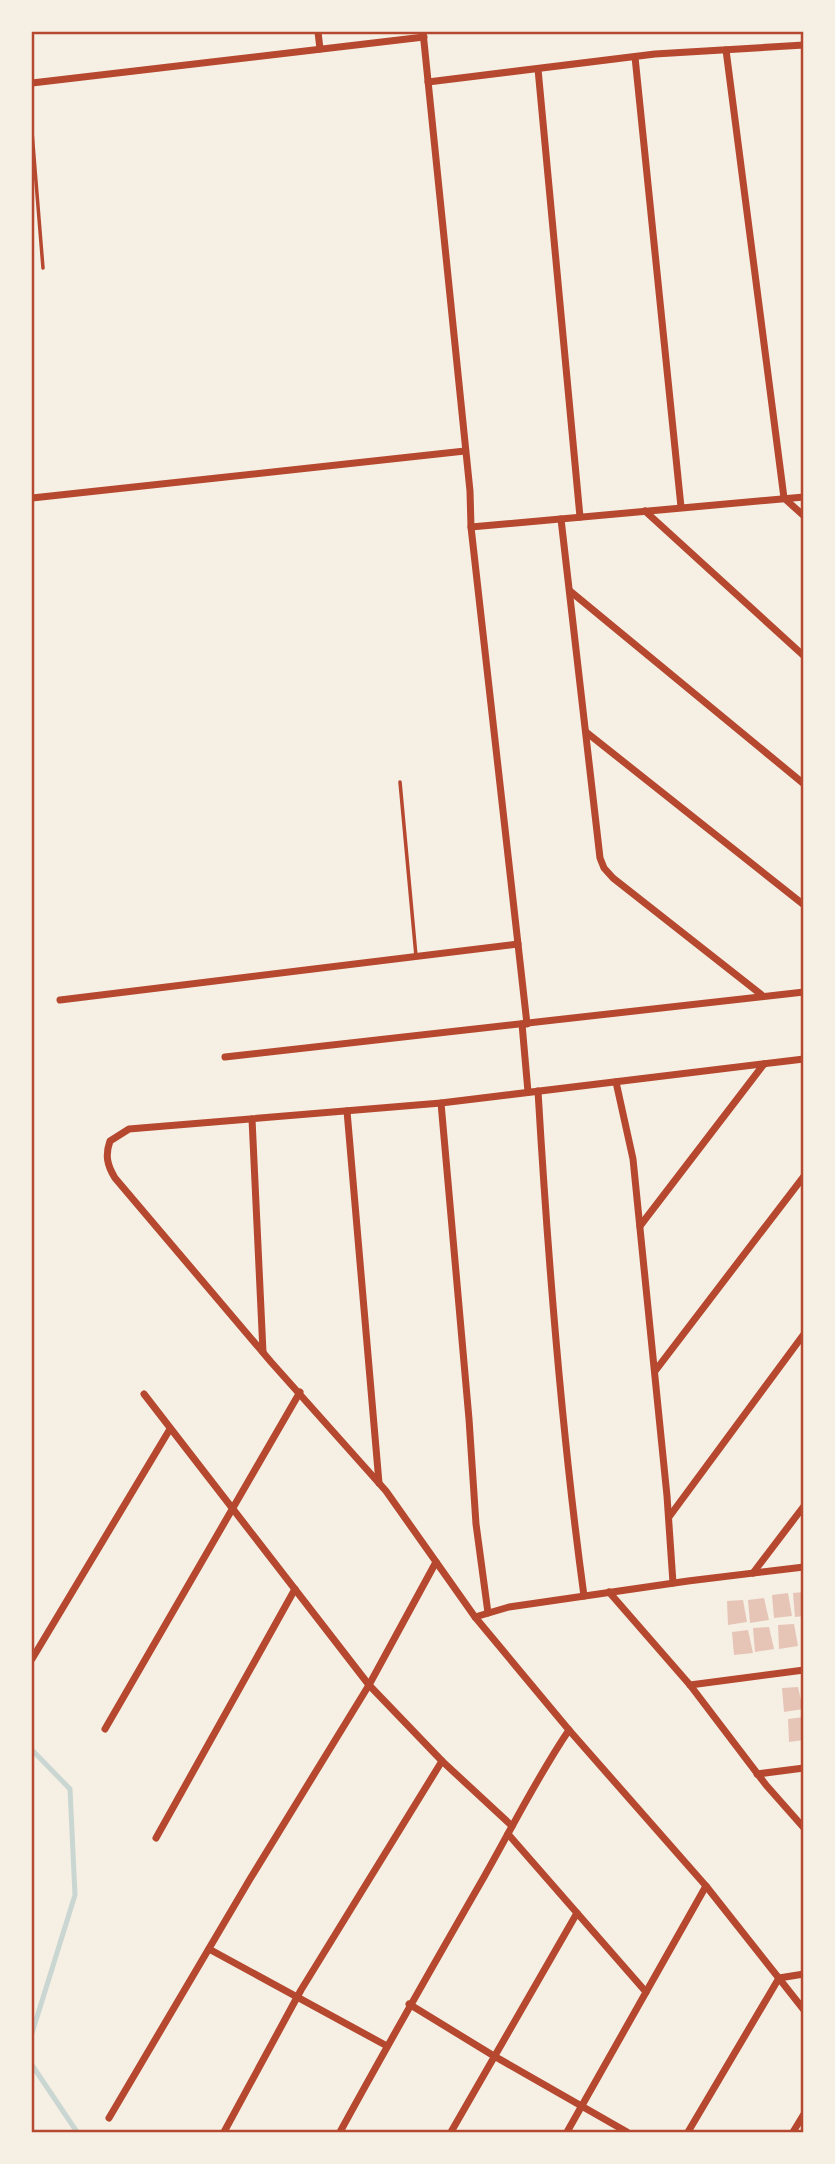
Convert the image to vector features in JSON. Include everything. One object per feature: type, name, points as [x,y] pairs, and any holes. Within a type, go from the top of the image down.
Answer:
[{"type":"street","points":[[318,32],[320,49]]},
{"type":"street","points":[[32,83],[423,34],[471,527],[518,944],[527,1092]]},
{"type":"street","points":[[428,82],[635,57],[803,45]]},
{"type":"street","points":[[726,50],[784,498],[803,516]]},
{"type":"street","points":[[635,57],[681,507]]},
{"type":"street","points":[[538,69],[580,517]]},
{"type":"street","points":[[32,498],[465,451]]},
{"type":"street","points":[[471,527],[803,496]]},
{"type":"street","points":[[645,511],[803,656]]},
{"type":"street","points":[[561,519],[600,858],[604,868],[613,878],[763,996]]},
{"type":"street","points":[[569,591],[803,784]]},
{"type":"street","points":[[586,732],[803,905]]},
{"type":"street","points":[[60,1000],[518,944]]},
{"type":"street","points":[[225,1057],[803,992]]},
{"type":"street","points":[[803,1059],[441,1103],[129,1129],[110,1140],[106,1153],[115,1178],[379,1483],[475,1617],[569,1730],[706,1886],[803,2010]]},
{"type":"street","points":[[640,1226],[764,1064]]},
{"type":"street","points":[[616,1082],[633,1159],[673,1583]]},
{"type":"street","points":[[538,1091],[549,1275],[569,1486],[584,1596]]},
{"type":"street","points":[[441,1103],[470,1419],[476,1524],[488,1613]]},
{"type":"street","points":[[347,1111],[379,1483]]},
{"type":"street","points":[[252,1119],[263,1352]]},
{"type":"street","points":[[654,1371],[803,1176]]},
{"type":"street","points":[[668,1517],[803,1334]]},
{"type":"street","points":[[105,1729],[300,1392]]},
{"type":"street","points":[[144,1394],[369,1685],[442,1761],[512,1826]]},
{"type":"street","points":[[32,1658],[170,1429]]},
{"type":"street","points":[[754,1573],[803,1506]]},
{"type":"street","points":[[109,2119],[369,1685],[436,1562]]},
{"type":"street","points":[[475,1617],[509,1607],[803,1567]]},
{"type":"street","points":[[156,1838],[295,1589]]},
{"type":"street","points":[[609,1592],[690,1685],[757,1774],[803,1828]]},
{"type":"street","points":[[690,1685],[803,1670]]},
{"type":"street","points":[[340,2133],[549,1759],[569,1730]]},
{"type":"street","points":[[224,2133],[297,1997],[442,1761]]},
{"type":"street","points":[[757,1774],[803,1768]]},
{"type":"street","points":[[508,1834],[646,1992]]},
{"type":"street","points":[[567,2133],[706,1886]]},
{"type":"street","points":[[451,2133],[577,1913]]},
{"type":"street","points":[[209,1949],[387,2046]]},
{"type":"street","points":[[779,1978],[803,1974]]},
{"type":"street","points":[[688,2133],[779,1978]]},
{"type":"street","points":[[410,2004],[627,2133]]},
{"type":"street","points":[[793,2133],[803,2114]]},
{"type":"lane","points":[[32,132],[43,268]]},
{"type":"lane","points":[[400,782],[416,956]]},
{"type":"building","points":[[804,1592],[804,1616],[795,1617],[793,1593]]},
{"type":"building","points":[[788,1593],[792,1616],[774,1618],[772,1595]]},
{"type":"building","points":[[764,1598],[769,1620],[750,1623],[748,1600]]},
{"type":"building","points":[[743,1600],[747,1622],[728,1625],[727,1601]]},
{"type":"building","points":[[794,1624],[798,1646],[779,1649],[778,1625]]},
{"type":"building","points":[[769,1627],[774,1649],[755,1652],[753,1628]]},
{"type":"building","points":[[748,1630],[753,1653],[734,1655],[732,1632]]},
{"type":"building","points":[[798,1687],[803,1709],[784,1712],[782,1688]]},
{"type":"building","points":[[804,1717],[804,1740],[789,1742],[788,1719]]},
{"type":"waterway","points":[[32,1750],[70,1789],[75,1895],[32,2033]]},
{"type":"waterway","points":[[32,2065],[77,2132]]}]
